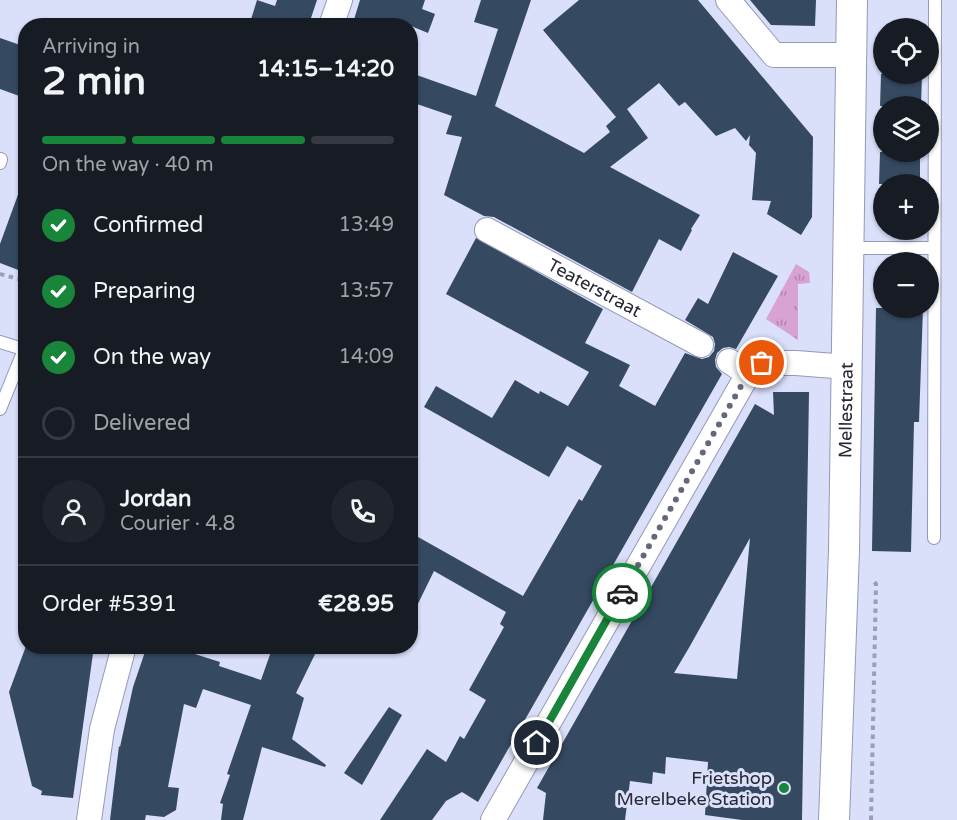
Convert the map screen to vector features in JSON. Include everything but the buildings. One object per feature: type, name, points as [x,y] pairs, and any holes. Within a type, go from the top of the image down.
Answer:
[{"type":"street","points":[[334,18],[340,0]]},
{"type":"street","points":[[728,0],[774,54],[851,55]]},
{"type":"street","name":"Mellestraat","points":[[834,820],[844,550],[852,0]]},
{"type":"street","name":"Teaterstraat","points":[[487,230],[701,345]]},
{"type":"street","points":[[493,820],[739,367],[762,363],[796,363],[847,367]]},
{"type":"street","points":[[89,820],[102,729],[122,654]]},
{"type":"lane","points":[[934,538],[935,0]]},
{"type":"lane","points":[[850,248],[934,248]]},
{"type":"lane","points":[[0,342],[18,346]]},
{"type":"lane","points":[[0,409],[18,365]]},
{"type":"path","points":[[0,274],[18,279]]},
{"type":"path","points":[[844,550],[876,584],[871,820]]},
{"type":"green space","points":[[796,264],[809,272],[810,283],[798,284],[798,340],[766,319]]},
{"type":"way so far","points":[[622,593],[748,374],[762,363]]},
{"type":"place","name":"Frietshop Merelbeke Station","points":[[784,788]]},
{"type":"route","points":[[537,743],[622,593]]}]
